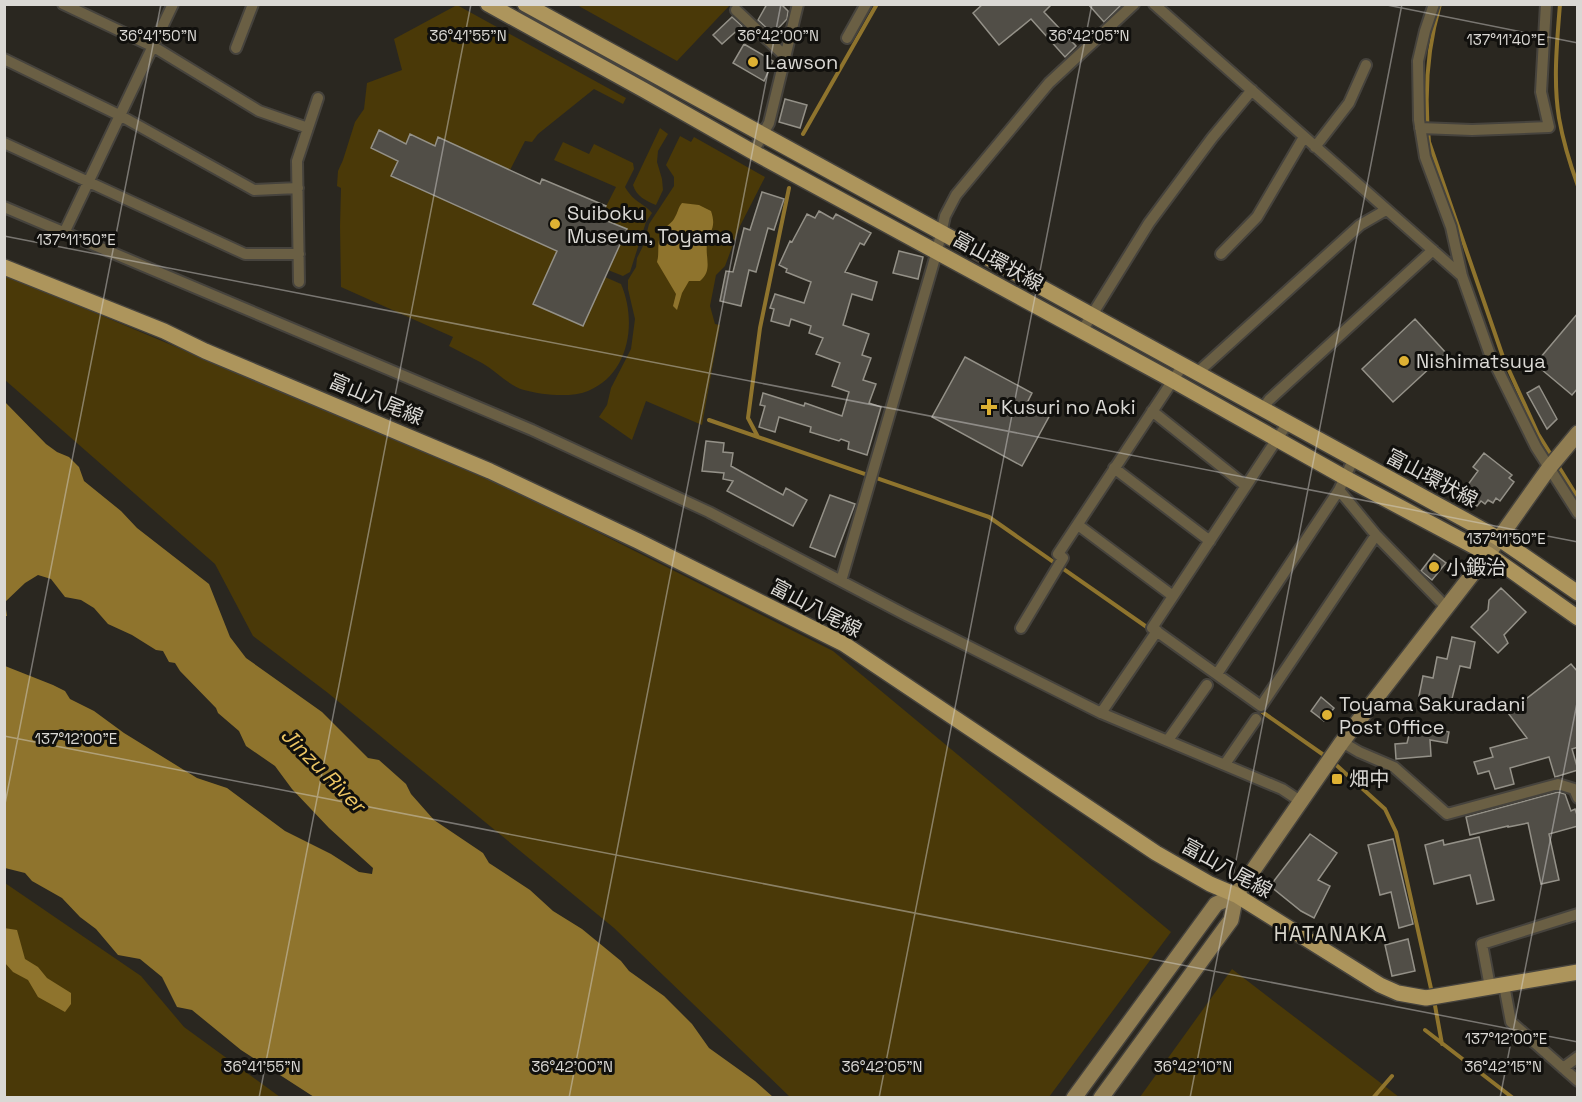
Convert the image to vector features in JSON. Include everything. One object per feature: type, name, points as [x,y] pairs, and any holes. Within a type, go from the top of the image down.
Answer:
[{"type":"main road","name":"富山環状線","points":[[488,4],[753,152],[1278,439],[1341,484],[1488,554]]},
{"type":"main road","name":"富山環状線","points":[[525,4],[1498,538]]},
{"type":"main road","name":"富山八尾線","points":[[4,267],[164,331],[205,351],[490,471],[638,541],[834,639],[1156,853],[1210,884],[1236,895],[1380,985],[1398,993],[1432,997],[1578,972]]},
{"type":"main road","points":[[1498,538],[1578,593]]},
{"type":"main road","points":[[1488,554],[1578,618]]},
{"type":"street","points":[[63,4],[154,47],[259,111],[308,128]]},
{"type":"street","points":[[64,233],[174,4]]},
{"type":"street","points":[[237,48],[253,4]]},
{"type":"street","points":[[753,152],[769,123],[798,4]]},
{"type":"street","points":[[847,38],[866,4]]},
{"type":"street","points":[[1154,4],[1462,276]]},
{"type":"street","points":[[1434,4],[1418,61],[1425,128],[1425,157],[1451,227],[1462,276],[1489,352],[1536,447],[1578,513]]},
{"type":"street","points":[[1425,128],[1472,130],[1549,127],[1541,92],[1546,4]]},
{"type":"street","points":[[841,581],[937,251],[945,216],[956,195],[1048,83],[1130,6]]},
{"type":"street","points":[[736,10],[786,57]]},
{"type":"street","points":[[4,59],[121,116],[254,190],[298,188]]},
{"type":"street","points":[[1314,147],[1349,103],[1366,64]]},
{"type":"street","points":[[1082,331],[1149,223],[1212,138],[1252,90]]},
{"type":"street","points":[[299,282],[297,161],[318,98]]},
{"type":"street","points":[[1221,254],[1257,217],[1304,137]]},
{"type":"street","points":[[4,143],[245,254],[298,254]]},
{"type":"street","points":[[4,207],[532,430],[709,512],[1101,713],[1282,789],[1300,801]]},
{"type":"street","points":[[1197,373],[1360,225],[1386,210]]},
{"type":"street","points":[[1262,410],[1269,400],[1433,250]]},
{"type":"street","points":[[1021,628],[1063,558],[1058,554],[1183,365]]},
{"type":"street","points":[[1152,411],[1246,486]]},
{"type":"street","points":[[1287,424],[1152,627],[1154,635],[1217,674],[1262,706],[1376,535]]},
{"type":"street","points":[[1101,1098],[1231,920],[1236,895],[1300,801],[1578,433]]},
{"type":"street","points":[[1217,674],[1341,484],[1353,460]]},
{"type":"street","points":[[1114,468],[1210,541]]},
{"type":"street","points":[[1341,484],[1376,535],[1446,608]]},
{"type":"street","points":[[1078,525],[1173,596]]},
{"type":"street","points":[[1101,713],[1154,635]]},
{"type":"street","points":[[1168,740],[1207,685]]},
{"type":"street","points":[[1225,764],[1256,719]]},
{"type":"street","points":[[1339,747],[1359,752],[1394,767],[1447,814],[1558,784],[1574,789],[1578,800],[1578,810]]},
{"type":"street","points":[[1074,1098],[1216,904],[1236,895]]},
{"type":"street","points":[[1578,914],[1482,944],[1511,1022],[1578,1081]]},
{"type":"street","points":[[1563,1068],[1578,1057]]},
{"type":"shaded area","points":[[457,5],[626,98],[623,104],[594,89],[538,134],[532,142],[525,141],[510,170],[438,138],[435,146],[410,135],[401,154],[395,151],[400,140],[379,130],[371,147],[398,161],[391,176],[557,251],[533,304],[583,326],[605,277],[621,284],[628,314],[629,330],[626,345],[613,372],[602,383],[588,391],[556,395],[518,388],[482,363],[449,346],[453,337],[341,287],[341,188],[337,186],[338,171],[355,122],[364,109],[367,83],[402,70],[394,39]]},
{"type":"shaded area","points":[[577,5],[730,5],[677,61]]},
{"type":"shaded area","points":[[660,128],[668,134],[658,151],[657,162],[663,190],[656,205],[639,195],[633,185]]},
{"type":"shaded area","points":[[680,136],[691,142],[694,137],[765,177],[740,226],[725,266],[716,275],[710,306],[715,324],[720,325],[702,425],[646,401],[632,440],[599,417],[607,405],[611,388],[631,349],[635,319],[628,280],[636,267],[649,224],[674,186],[674,177],[666,165]]},
{"type":"shaded area","points":[[563,142],[589,154],[594,144],[633,163],[634,169],[625,187],[632,197],[652,213],[646,222],[630,272],[623,276],[608,270],[600,218],[616,187],[554,160]]},
{"type":"shaded area","points":[[5,275],[498,482],[833,651],[1171,932],[1049,1097],[790,1097],[614,928],[328,693],[253,636],[215,564],[5,380]]},
{"type":"shaded area","points":[[5,883],[141,976],[184,1027],[280,1097],[5,1098]]},
{"type":"shaded area","points":[[1232,969],[1399,1097],[1140,1097]]},
{"type":"water","points":[[682,203],[699,205],[711,211],[713,222],[707,244],[706,273],[700,281],[689,281],[682,293],[677,310],[673,306],[676,294],[657,262],[660,236],[674,219]]},
{"type":"water","name":"Jinzu River","points":[[5,402],[46,444],[69,457],[79,467],[84,481],[121,511],[137,528],[209,584],[230,637],[246,658],[322,712],[368,758],[379,760],[406,784],[411,794],[434,820],[483,853],[489,863],[530,890],[553,911],[582,929],[621,961],[629,971],[664,996],[692,1024],[709,1048],[773,1097],[314,1097],[241,1050],[192,1010],[177,1007],[162,977],[140,959],[118,955],[96,929],[80,917],[62,898],[32,881],[25,873],[5,868],[5,666],[65,691],[70,699],[94,711],[124,733],[197,778],[227,788],[285,831],[331,854],[359,872],[372,874],[373,868],[329,828],[292,789],[275,766],[246,746],[239,731],[218,713],[175,663],[169,662],[163,651],[156,650],[108,624],[94,608],[81,600],[65,597],[51,579],[38,575],[25,583],[5,602]]},
{"type":"water","points":[[4,928],[17,930],[25,959],[38,967],[47,978],[71,993],[71,1004],[65,1012],[38,997],[28,980],[13,972],[5,963]]},
{"type":"building","points":[[767,4],[781,4],[788,11],[787,19],[773,34],[758,20]]},
{"type":"building","points":[[983,4],[1052,4],[1044,12],[1076,46],[1065,57],[1031,19],[999,45],[973,13]]},
{"type":"building","points":[[1088,4],[1122,4],[1104,22]]},
{"type":"building","points":[[732,17],[742,26],[722,44],[713,35]]},
{"type":"building","name":"Lawson","points":[[744,44],[773,61],[764,81],[733,63]]},
{"type":"building","points":[[785,99],[807,105],[800,128],[779,122]]},
{"type":"building","name":"Suiboku Museum, Toyama","points":[[379,130],[406,144],[410,134],[435,146],[438,137],[540,184],[542,179],[606,206],[600,218],[627,229],[583,326],[533,304],[557,251],[391,176],[398,161],[371,148]]},
{"type":"building","points":[[762,192],[784,199],[774,230],[768,228],[756,272],[749,270],[741,306],[720,301],[726,271],[733,272],[744,228],[750,230]]},
{"type":"building","points":[[819,211],[833,219],[836,214],[871,233],[864,245],[860,243],[845,272],[877,282],[872,300],[852,294],[843,325],[869,334],[862,355],[871,358],[863,380],[876,384],[869,403],[881,407],[867,455],[848,449],[849,442],[810,432],[811,427],[779,417],[775,432],[759,427],[765,406],[760,405],[763,393],[804,406],[805,403],[842,416],[849,392],[832,386],[840,363],[816,354],[823,338],[809,333],[811,326],[791,319],[789,326],[771,321],[774,309],[770,308],[775,294],[804,303],[811,282],[786,272],[787,269],[779,265],[790,241],[792,242],[807,214],[815,218]]},
{"type":"building","points":[[899,251],[923,257],[918,279],[893,273]]},
{"type":"building","points":[[1578,313],[1578,388],[1572,395],[1535,364]]},
{"type":"building","name":"Nishimatsuya","points":[[1415,319],[1446,353],[1393,402],[1362,369]]},
{"type":"building","name":"Kusuri no Aoki","points":[[965,357],[1032,393],[1028,401],[1051,413],[1022,466],[932,417]]},
{"type":"building","points":[[1539,386],[1557,419],[1547,429],[1527,393]]},
{"type":"building","points":[[706,441],[724,443],[723,452],[733,453],[731,466],[783,495],[786,488],[807,500],[793,526],[727,491],[733,481],[723,479],[724,473],[702,471]]},
{"type":"building","points":[[1484,453],[1512,475],[1509,478],[1514,482],[1500,501],[1496,498],[1493,503],[1488,500],[1485,504],[1481,501],[1477,506],[1461,494],[1478,471],[1473,467]]},
{"type":"building","points":[[830,495],[855,504],[835,557],[810,547]]},
{"type":"building","name":"小鍛治","points":[[1434,554],[1446,563],[1432,580],[1421,571]]},
{"type":"building","points":[[1501,588],[1526,612],[1504,635],[1508,643],[1498,653],[1471,627],[1488,610],[1489,600]]},
{"type":"building","points":[[1452,637],[1475,642],[1470,668],[1460,666],[1450,707],[1418,701],[1423,676],[1433,678],[1437,657],[1447,659]]},
{"type":"building","points":[[1571,664],[1578,672],[1578,747],[1572,749],[1578,770],[1555,777],[1549,757],[1510,768],[1514,784],[1495,789],[1489,771],[1478,774],[1474,762],[1493,757],[1490,748],[1527,738],[1508,713]]},
{"type":"building","points":[[1321,697],[1334,708],[1324,721],[1311,711]]},
{"type":"building","points":[[1412,723],[1449,732],[1447,743],[1430,740],[1431,756],[1396,759],[1395,744],[1407,743]]},
{"type":"building","points":[[1558,792],[1565,794],[1571,811],[1575,809],[1578,818],[1578,826],[1549,834],[1559,880],[1541,884],[1528,823],[1470,835],[1466,817]]},
{"type":"building","points":[[1310,834],[1337,853],[1318,880],[1330,886],[1314,918],[1301,911],[1270,886]]},
{"type":"building","points":[[1479,837],[1494,900],[1477,904],[1470,875],[1434,884],[1425,845],[1443,840],[1444,845]]},
{"type":"building","points":[[1393,839],[1413,924],[1399,928],[1391,892],[1380,895],[1368,845]]},
{"type":"building","points":[[1408,939],[1415,971],[1392,976],[1385,945]]},
{"type":"waterway","points":[[803,134],[877,4]]},
{"type":"waterway","points":[[1440,4],[1432,38],[1428,73],[1429,142],[1503,357],[1538,434],[1553,458]]},
{"type":"waterway","points":[[1560,4],[1556,61],[1557,104],[1565,144],[1578,186]]},
{"type":"waterway","points":[[758,437],[748,418],[760,328],[789,188]]},
{"type":"waterway","points":[[709,420],[989,517],[1151,630]]},
{"type":"waterway","points":[[1557,464],[1578,498]]},
{"type":"waterway","points":[[1258,709],[1328,758]]},
{"type":"waterway","points":[[1334,763],[1385,809],[1396,832],[1432,993]]},
{"type":"waterway","points":[[1434,1000],[1442,1044]]},
{"type":"waterway","points":[[1425,1030],[1513,1098]]},
{"type":"waterway","points":[[1373,1098],[1392,1076]]},
{"type":"place","name":"Lawson","points":[[753,62]]},
{"type":"place","name":"Suiboku Museum, Toyama","points":[[555,224]]},
{"type":"place","name":"Nishimatsuya","points":[[1404,361]]},
{"type":"place","name":"Kusuri no Aoki","points":[[989,407]]},
{"type":"place","name":"小鍛治","points":[[1434,567]]},
{"type":"place","name":"Toyama Sakuradani Post Office","points":[[1327,715]]},
{"type":"place","name":"畑中","points":[[1337,779]]},
{"type":"district","name":"HATANAKA","points":[[1331,934]]}]
